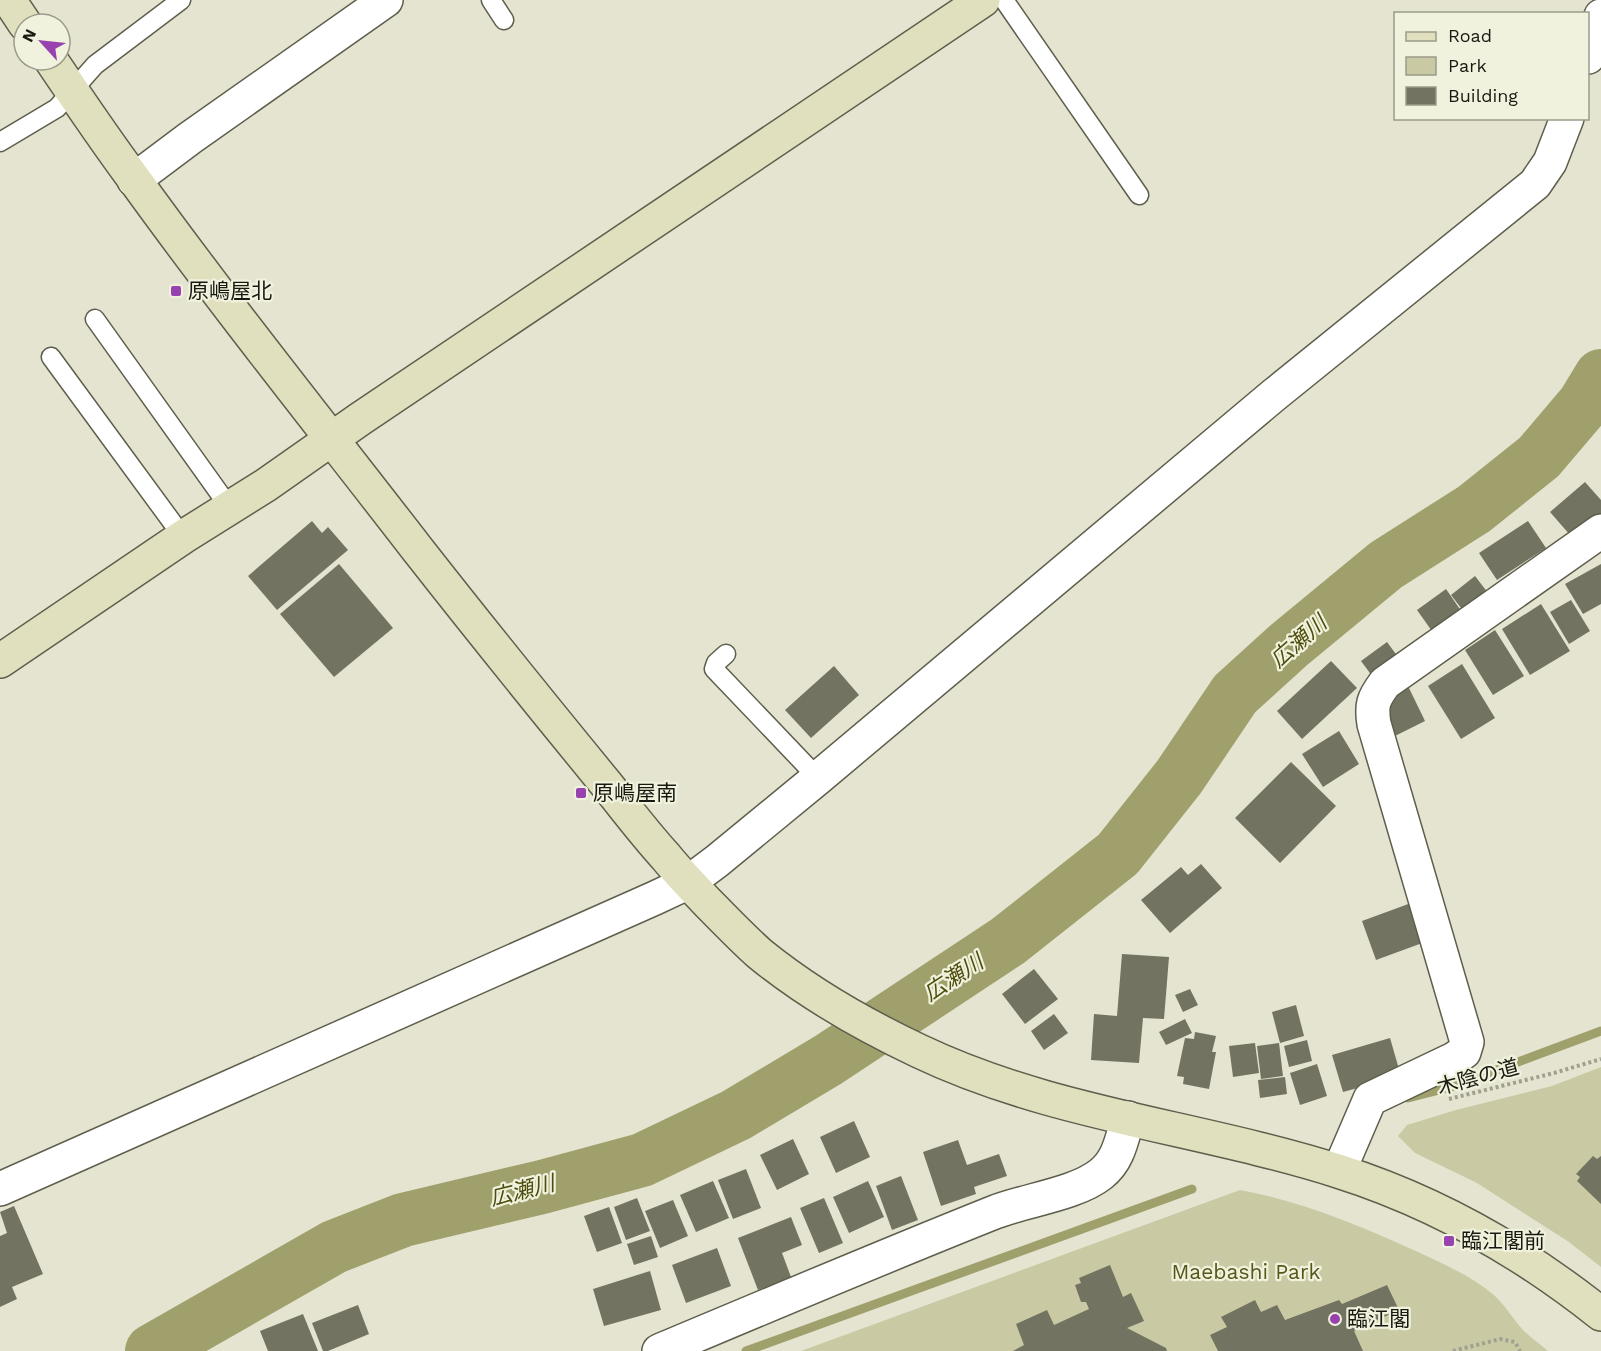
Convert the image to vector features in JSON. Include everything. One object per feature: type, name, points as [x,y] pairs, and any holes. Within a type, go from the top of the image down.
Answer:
[{"type":"street","points":[[134,180],[386,0]]},
{"type":"street","points":[[0,660],[183,537],[266,485],[332,438],[983,0]]},
{"type":"street","points":[[1589,51],[1601,16]]},
{"type":"street","points":[[59,72],[134,180],[224,300],[527,687],[666,858],[758,952],[833,1005],[920,1052],[955,1067],[1016,1089],[1079,1107],[1339,1171],[1405,1197],[1514,1252],[1601,1314]]},
{"type":"street","points":[[0,1189],[688,882],[818,778],[1274,396],[1535,184],[1550,162],[1566,120]]},
{"type":"street","points":[[1339,1171],[1370,1099],[1454,1059],[1464,1052],[1467,1042],[1374,724],[1371,709],[1375,696],[1385,683],[1601,531]]},
{"type":"street","points":[[659,1351],[857,1267],[1002,1209],[1087,1183],[1108,1168],[1115,1159],[1128,1118]]},
{"type":"lane","points":[[0,142],[57,108],[95,65],[181,0]]},
{"type":"lane","points":[[491,0],[504,20]]},
{"type":"lane","points":[[1004,0],[1139,195]]},
{"type":"lane","points":[[95,319],[230,508]]},
{"type":"lane","points":[[51,357],[183,537]]},
{"type":"lane","points":[[726,654],[716,663],[714,669],[818,778]]},
{"type":"path","name":"木陰の道","points":[[1439,1102],[1601,1059]]},
{"type":"path","points":[[1453,1351],[1500,1339],[1515,1342],[1520,1351]]},
{"type":"green space","points":[[1601,1067],[1601,1267],[1569,1242],[1477,1183],[1415,1153],[1398,1136],[1407,1125],[1552,1086]]},
{"type":"green space","name":"Maebashi Park","points":[[1240,1190],[1331,1215],[1397,1242],[1457,1271],[1494,1295],[1523,1330],[1548,1351],[801,1351]]},
{"type":"building","points":[[1585,482],[1601,500],[1601,523],[1577,543],[1550,512]]},
{"type":"building","points":[[312,521],[322,533],[328,527],[348,550],[277,610],[248,576]]},
{"type":"building","points":[[1528,521],[1546,548],[1497,580],[1479,553]]},
{"type":"building","points":[[339,564],[393,628],[334,677],[280,614]]},
{"type":"building","points":[[1601,564],[1601,604],[1583,614],[1565,584]]},
{"type":"building","points":[[1475,576],[1495,602],[1471,621],[1451,595]]},
{"type":"building","points":[[1446,589],[1468,621],[1439,641],[1417,610]]},
{"type":"building","points":[[1571,600],[1590,631],[1569,644],[1550,612]]},
{"type":"building","points":[[1541,604],[1570,651],[1530,675],[1502,629]]},
{"type":"building","points":[[1495,630],[1524,676],[1493,695],[1465,650]]},
{"type":"building","points":[[1387,642],[1404,665],[1378,684],[1361,661]]},
{"type":"building","points":[[1331,661],[1357,688],[1302,739],[1277,711]]},
{"type":"building","points":[[1462,664],[1495,718],[1461,739],[1428,686]]},
{"type":"building","points":[[834,666],[859,695],[811,738],[785,710]]},
{"type":"building","points":[[1408,686],[1425,721],[1395,736],[1377,701]]},
{"type":"building","points":[[1339,731],[1359,764],[1323,787],[1302,754]]},
{"type":"building","points":[[1291,762],[1336,806],[1280,863],[1235,818]]},
{"type":"building","points":[[1201,864],[1222,888],[1170,933],[1141,900],[1181,867],[1188,875]]},
{"type":"building","points":[[1411,903],[1425,942],[1376,960],[1362,921]]},
{"type":"building","points":[[1122,954],[1169,957],[1164,1019],[1143,1018],[1139,1063],[1091,1060],[1094,1014],[1117,1016]]},
{"type":"building","points":[[1034,969],[1058,999],[1025,1024],[1002,994]]},
{"type":"building","points":[[1190,989],[1198,1005],[1183,1012],[1175,995]]},
{"type":"building","points":[[1296,1005],[1304,1036],[1280,1043],[1272,1012]]},
{"type":"building","points":[[1054,1014],[1068,1033],[1044,1050],[1031,1031]]},
{"type":"building","points":[[1185,1019],[1192,1033],[1166,1045],[1159,1032]]},
{"type":"building","points":[[1195,1032],[1216,1036],[1212,1052],[1216,1052],[1209,1089],[1183,1084],[1184,1077],[1177,1076],[1185,1038],[1194,1039]]},
{"type":"building","points":[[1390,1038],[1401,1076],[1343,1092],[1332,1055]]},
{"type":"building","points":[[1307,1040],[1312,1061],[1289,1067],[1284,1046]]},
{"type":"building","points":[[1255,1043],[1259,1073],[1233,1077],[1229,1046]]},
{"type":"building","points":[[1279,1043],[1283,1076],[1261,1079],[1257,1046]]},
{"type":"building","points":[[1317,1064],[1327,1096],[1300,1105],[1290,1073]]},
{"type":"building","points":[[1285,1077],[1287,1094],[1260,1098],[1258,1080]]},
{"type":"building","points":[[854,1121],[870,1157],[836,1173],[820,1137]]},
{"type":"building","points":[[793,1139],[809,1174],[777,1190],[760,1155]]},
{"type":"building","points":[[958,1140],[967,1165],[999,1154],[1007,1176],[974,1187],[976,1194],[941,1206],[923,1152]]},
{"type":"building","points":[[1593,1156],[1597,1159],[1601,1156],[1601,1204],[1577,1181],[1580,1177],[1576,1174]]},
{"type":"building","points":[[746,1169],[761,1208],[733,1219],[718,1180]]},
{"type":"building","points":[[901,1176],[918,1220],[892,1230],[876,1186]]},
{"type":"building","points":[[713,1181],[729,1218],[696,1232],[680,1195]]},
{"type":"building","points":[[868,1181],[884,1217],[849,1233],[833,1197]]},
{"type":"building","points":[[637,1198],[650,1231],[626,1240],[614,1207]]},
{"type":"building","points":[[824,1198],[843,1243],[819,1253],[800,1208]]},
{"type":"building","points":[[673,1200],[688,1236],[660,1248],[645,1211]]},
{"type":"building","points":[[14,1206],[43,1274],[12,1287],[17,1299],[0,1307],[0,1236],[7,1233],[0,1212]]},
{"type":"building","points":[[609,1207],[622,1243],[597,1252],[584,1216]]},
{"type":"building","points":[[791,1217],[802,1245],[782,1253],[791,1277],[758,1290],[738,1238]]},
{"type":"building","points":[[651,1236],[658,1257],[634,1265],[627,1244]]},
{"type":"building","points":[[717,1248],[731,1286],[686,1303],[672,1265]]},
{"type":"building","points":[[1110,1265],[1123,1297],[1131,1293],[1144,1321],[1127,1328],[1166,1348],[1167,1351],[1013,1351],[1024,1345],[1016,1324],[1047,1310],[1054,1325],[1089,1309],[1086,1302],[1081,1302],[1075,1285],[1081,1283],[1079,1278]]},
{"type":"building","points":[[650,1271],[661,1310],[604,1326],[593,1289]]},
{"type":"building","name":"臨江閣","points":[[1387,1285],[1399,1310],[1354,1331],[1363,1351],[1218,1351],[1210,1335],[1227,1327],[1221,1317],[1255,1300],[1261,1312],[1277,1305],[1285,1320],[1339,1300],[1342,1304]]},
{"type":"building","points":[[358,1305],[369,1334],[323,1351],[312,1323]]},
{"type":"building","points":[[303,1314],[318,1351],[268,1351],[260,1331]]},
{"type":"waterway","name":"広瀬川","points":[[152,1351],[334,1247],[403,1220],[542,1187],[642,1160],[736,1115],[828,1060],[1008,941],[1118,854],[1179,777],[1235,694],[1289,645],[1386,565],[1474,509],[1539,457],[1584,404],[1601,376]]},
{"type":"waterway","points":[[1408,1098],[1451,1087],[1601,1031]]},
{"type":"waterway","points":[[746,1351],[1192,1189]]},
{"type":"place","name":"原嶋屋北","points":[[176,291]]},
{"type":"place","name":"原嶋屋南","points":[[581,793]]},
{"type":"place","name":"臨江閣前","points":[[1449,1241]]},
{"type":"place","name":"臨江閣","points":[[1335,1319]]}]
